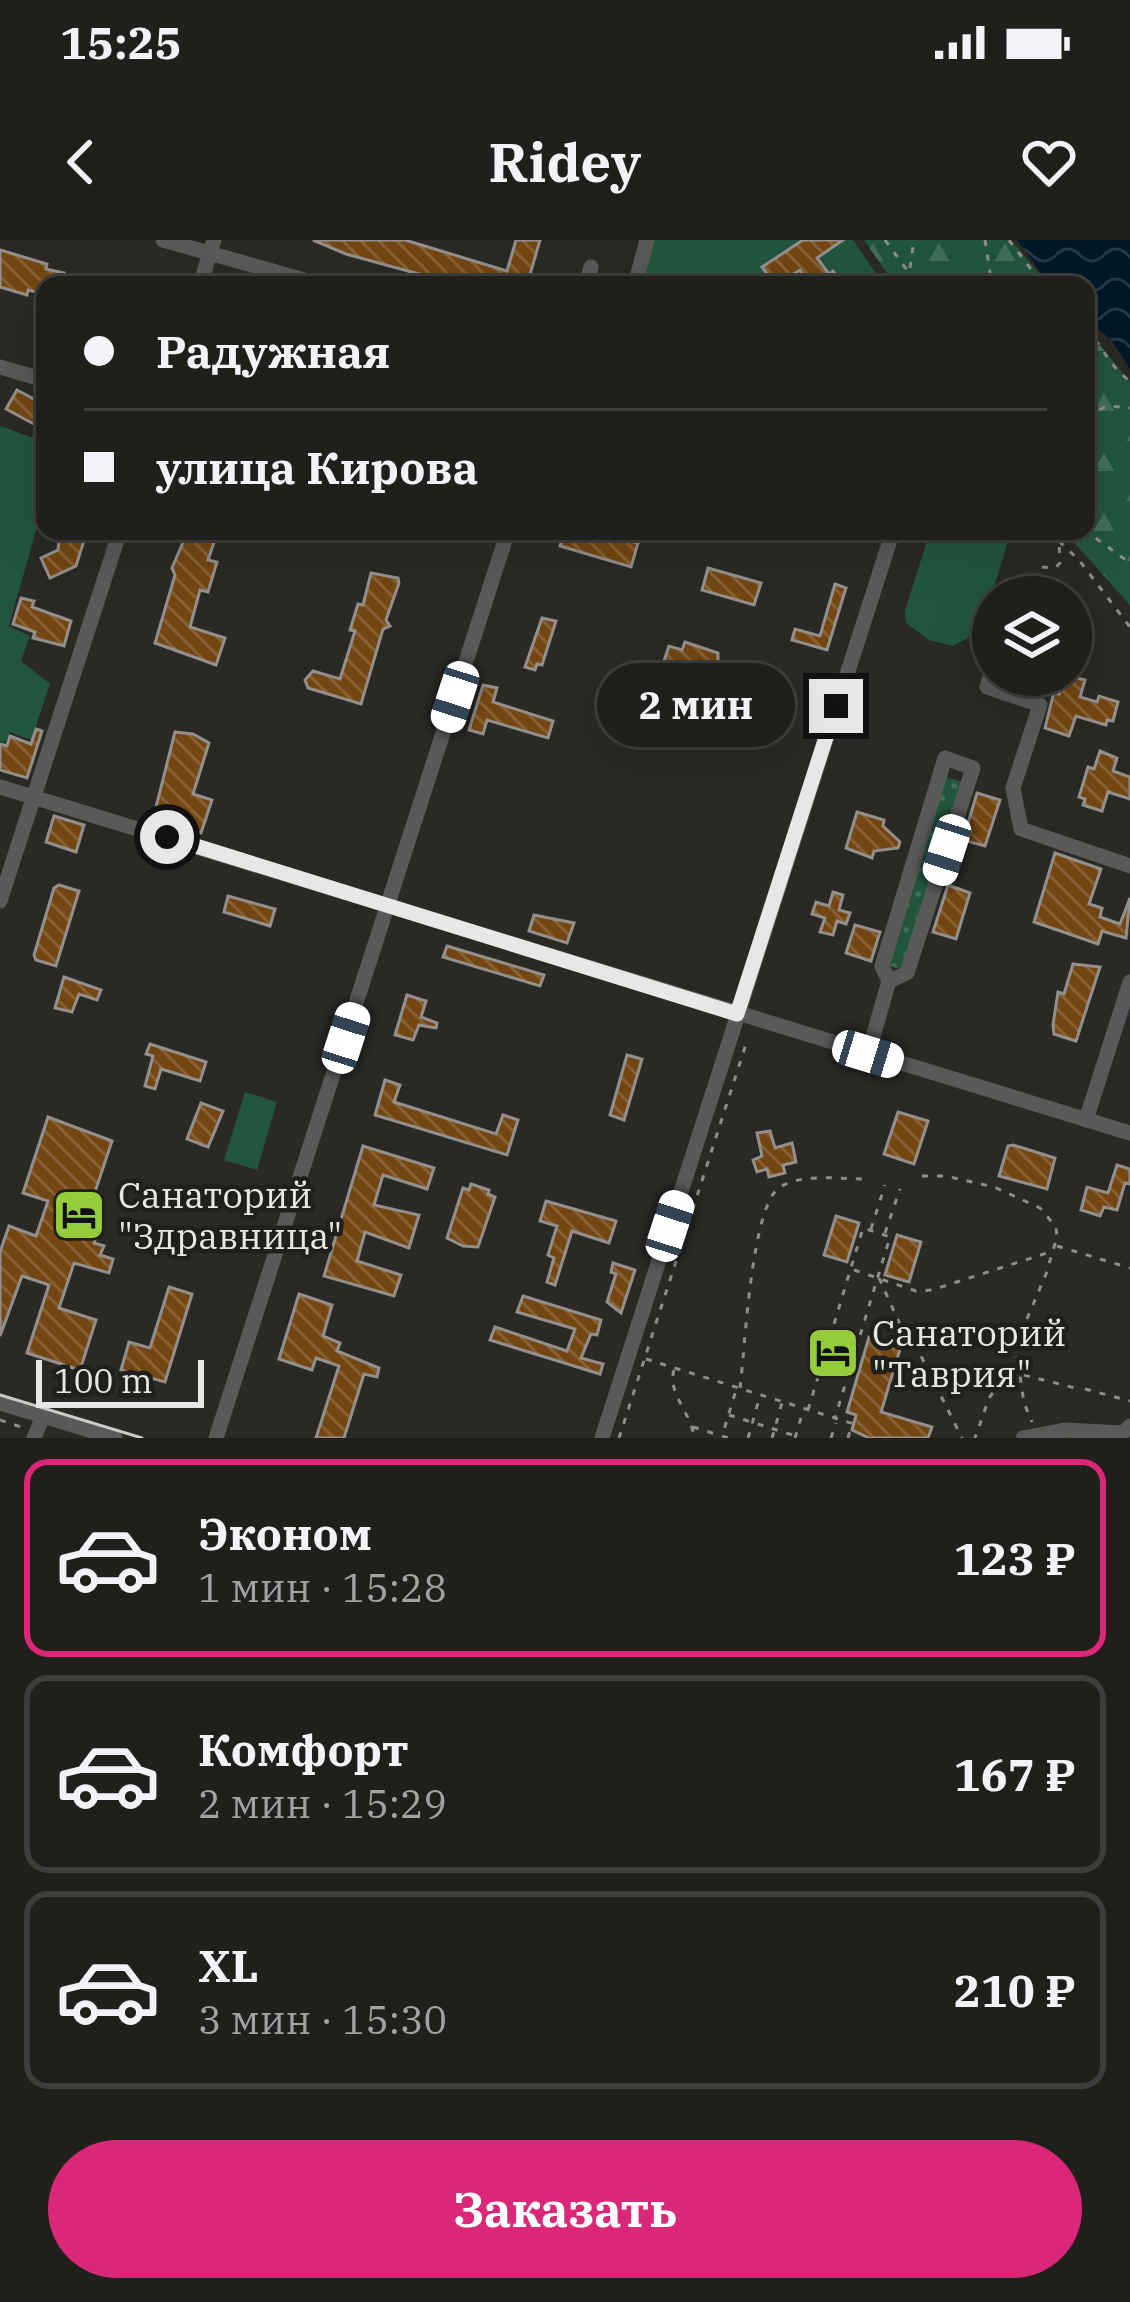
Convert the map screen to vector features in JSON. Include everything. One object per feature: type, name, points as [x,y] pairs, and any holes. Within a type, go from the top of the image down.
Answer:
[{"type":"street","points":[[163,240],[212,247],[296,276]]},
{"type":"street","points":[[637,276],[647,240]]},
{"type":"street","points":[[203,276],[212,247]]},
{"type":"street","points":[[588,276],[591,267]]},
{"type":"street","points":[[0,367],[36,382]]},
{"type":"street","points":[[0,901],[117,540]]},
{"type":"street","points":[[216,1438],[505,540]]},
{"type":"street","points":[[602,1438],[889,540]]},
{"type":"street","points":[[1014,696],[1040,705],[1013,788],[1021,830],[1130,866]]},
{"type":"street","points":[[868,1054],[890,981],[881,966],[945,758],[974,768],[907,973],[890,981]]},
{"type":"street","points":[[0,787],[1130,1133]]},
{"type":"street","points":[[1086,1120],[1130,982]]},
{"type":"street","points":[[0,1403],[115,1438]]},
{"type":"street","points":[[34,1438],[43,1416]]},
{"type":"street","points":[[1030,1436],[1065,1430],[1123,1433],[1130,1426]]},
{"type":"path","points":[[884,240],[912,276]]},
{"type":"path","points":[[909,272],[914,240]]},
{"type":"path","points":[[986,240],[991,276]]},
{"type":"path","points":[[1009,240],[1036,276]]},
{"type":"path","points":[[1095,337],[1108,361],[1130,381]]},
{"type":"path","points":[[1095,412],[1107,406],[1130,408]]},
{"type":"path","points":[[1095,538],[1130,563]]},
{"type":"path","points":[[1042,567],[1055,568],[1060,563],[1059,541]]},
{"type":"path","points":[[1059,541],[1106,591],[1130,627]]},
{"type":"path","points":[[619,1438],[747,1040]]},
{"type":"path","points":[[922,1176],[967,1179],[1024,1199],[1050,1216],[1057,1237],[1018,1340],[1030,1436]]},
{"type":"path","points":[[693,1427],[706,1435],[724,1437],[738,1388],[757,1230],[767,1200],[779,1187],[794,1182],[865,1179]]},
{"type":"path","points":[[871,1231],[886,1185]]},
{"type":"path","points":[[885,1235],[900,1190]]},
{"type":"path","points":[[728,1414],[795,1437],[863,1228],[890,1237],[831,1438]]},
{"type":"path","points":[[1054,1245],[1130,1268]]},
{"type":"path","points":[[852,1269],[916,1292],[1052,1252]]},
{"type":"path","points":[[878,1276],[907,1340],[918,1350],[962,1438]]},
{"type":"path","points":[[644,1359],[853,1424],[848,1438]]},
{"type":"path","points":[[975,1438],[989,1398],[1017,1360]]},
{"type":"path","points":[[674,1368],[671,1384],[694,1438]]},
{"type":"path","points":[[1021,1374],[1075,1388]]},
{"type":"path","points":[[1085,1389],[1130,1401]]},
{"type":"path","points":[[748,1438],[761,1395]]},
{"type":"path","points":[[772,1438],[782,1401]]},
{"type":"green space","points":[[649,240],[853,240],[878,276],[638,276]]},
{"type":"green space","points":[[864,240],[1011,240],[1041,276],[889,276]]},
{"type":"green space","points":[[1095,339],[1130,382],[1130,605],[1072,540],[1095,540]]},
{"type":"green space","points":[[0,426],[36,439],[36,530],[9,626],[30,636],[21,661],[50,684],[31,740],[10,732],[5,743],[0,741]]},
{"type":"green space","points":[[927,540],[1008,540],[997,576],[972,576],[972,636],[953,646],[929,640],[906,623],[905,611]]},
{"type":"green space","points":[[946,777],[963,782],[904,970],[887,965]]},
{"type":"green space","points":[[245,1092],[277,1102],[257,1170],[224,1160]]},
{"type":"water","points":[[1017,240],[1130,240],[1130,369],[1112,341],[1095,326],[1095,276],[1043,276]]},
{"type":"building","points":[[313,240],[405,240],[507,271],[516,240],[540,240],[530,276],[426,276]]},
{"type":"building","points":[[803,240],[843,240],[817,258],[829,274],[833,271],[837,276],[804,276],[800,270],[790,276],[768,276],[762,267]]},
{"type":"building","points":[[0,250],[64,273],[36,276],[36,292],[28,290],[27,295],[0,287]]},
{"type":"building","points":[[17,390],[36,400],[36,425],[6,409]]},
{"type":"building","points":[[59,540],[84,540],[76,566],[50,578],[41,558],[58,550]]},
{"type":"building","points":[[184,540],[215,540],[208,560],[217,562],[208,592],[200,590],[190,627],[225,638],[216,665],[155,643],[175,575],[172,568]]},
{"type":"building","points":[[562,540],[638,543],[631,567],[560,546]]},
{"type":"building","points":[[708,568],[761,583],[754,605],[702,590]]},
{"type":"building","points":[[371,573],[398,578],[399,583],[386,620],[390,626],[383,629],[361,704],[308,688],[305,680],[313,671],[340,679],[355,631],[350,630]]},
{"type":"building","points":[[835,584],[846,588],[827,650],[792,640],[795,629],[820,636]]},
{"type":"building","points":[[21,598],[71,621],[64,646],[33,638],[35,632],[13,624]]},
{"type":"building","points":[[542,618],[556,621],[542,665],[537,664],[535,670],[525,667]]},
{"type":"building","points":[[685,642],[718,653],[718,666],[756,677],[748,701],[710,689],[704,698],[670,688],[672,680],[659,676],[669,646],[682,650]]},
{"type":"building","points":[[483,685],[497,688],[493,702],[553,721],[548,738],[487,720],[483,734],[469,730]]},
{"type":"building","points":[[1053,696],[1080,696],[1097,702],[1099,696],[1118,702],[1113,721],[1107,720],[1106,725],[1076,716],[1069,736],[1045,728]]},
{"type":"building","points":[[36,729],[42,731],[27,778],[0,770],[0,744],[7,746],[10,736],[31,744]]},
{"type":"building","points":[[175,732],[193,734],[209,743],[193,794],[212,800],[201,833],[167,823],[155,811]]},
{"type":"building","points":[[1100,751],[1117,758],[1113,771],[1130,777],[1130,799],[1108,792],[1102,811],[1083,805],[1085,799],[1079,797],[1088,767],[1094,769]]},
{"type":"building","points":[[977,793],[1000,800],[985,846],[963,840]]},
{"type":"building","points":[[857,812],[884,820],[883,826],[900,842],[898,848],[874,851],[872,858],[846,848]]},
{"type":"building","points":[[54,816],[84,825],[76,852],[46,842]]},
{"type":"building","points":[[1055,853],[1101,869],[1089,904],[1102,908],[1100,917],[1120,924],[1130,898],[1126,938],[1102,931],[1098,944],[1034,922]]},
{"type":"building","points":[[948,885],[970,893],[956,939],[933,932]]},
{"type":"building","points":[[54,888],[79,891],[56,966],[34,955]]},
{"type":"building","points":[[833,892],[843,895],[839,910],[850,913],[846,924],[837,921],[833,935],[820,932],[825,918],[812,914],[816,902],[829,906]]},
{"type":"building","points":[[228,896],[275,909],[270,926],[224,912]]},
{"type":"building","points":[[534,915],[574,923],[567,943],[529,931]]},
{"type":"building","points":[[855,925],[880,932],[871,961],[846,953]]},
{"type":"building","points":[[447,946],[544,975],[540,986],[443,957]]},
{"type":"building","points":[[1073,964],[1100,967],[1076,1041],[1054,1034],[1053,1025],[1058,992],[1064,994]]},
{"type":"building","points":[[64,977],[101,990],[97,1000],[79,994],[72,1012],[55,1008]]},
{"type":"building","points":[[407,995],[426,1001],[421,1017],[437,1023],[436,1028],[419,1025],[413,1040],[395,1035]]},
{"type":"building","points":[[150,1044],[206,1062],[200,1081],[161,1069],[155,1089],[145,1086],[153,1056],[146,1054]]},
{"type":"building","points":[[627,1055],[642,1059],[624,1120],[610,1115]]},
{"type":"building","points":[[385,1080],[400,1085],[394,1102],[496,1134],[503,1115],[518,1120],[507,1155],[375,1115]]},
{"type":"building","points":[[201,1103],[223,1111],[208,1147],[187,1139]]},
{"type":"building","points":[[898,1112],[928,1121],[914,1164],[884,1154]]},
{"type":"building","points":[[48,1117],[112,1141],[86,1219],[92,1221],[89,1231],[97,1234],[94,1243],[104,1246],[100,1255],[113,1259],[109,1273],[74,1263],[59,1308],[96,1320],[80,1370],[27,1353],[49,1285],[22,1276],[0,1336],[0,1252],[9,1226],[36,1236],[48,1201],[23,1193]]},
{"type":"building","points":[[770,1131],[775,1148],[792,1143],[796,1162],[783,1165],[785,1173],[769,1177],[767,1169],[757,1172],[753,1160],[762,1156],[757,1133]]},
{"type":"building","points":[[363,1146],[434,1168],[427,1189],[383,1175],[374,1205],[419,1215],[409,1248],[365,1232],[357,1261],[401,1275],[394,1296],[324,1276]]},
{"type":"building","points":[[1008,1146],[1055,1158],[1047,1189],[999,1176]]},
{"type":"building","points":[[1117,1165],[1130,1169],[1130,1184],[1125,1183],[1117,1210],[1104,1207],[1100,1216],[1081,1210],[1087,1187],[1108,1193]]},
{"type":"building","points":[[471,1184],[495,1197],[478,1247],[447,1238],[463,1188],[469,1190]]},
{"type":"building","points":[[546,1201],[616,1221],[609,1243],[572,1231],[555,1285],[547,1282],[554,1258],[548,1255],[557,1226],[540,1221]]},
{"type":"building","points":[[836,1216],[859,1223],[847,1262],[824,1255]]},
{"type":"building","points":[[897,1235],[921,1242],[909,1282],[885,1275]]},
{"type":"building","points":[[613,1263],[635,1270],[621,1313],[607,1302],[616,1274],[611,1272]]},
{"type":"building","points":[[169,1287],[192,1294],[165,1382],[121,1370],[129,1342],[150,1348]]},
{"type":"building","points":[[299,1294],[332,1305],[323,1336],[340,1343],[337,1351],[379,1368],[377,1377],[364,1374],[344,1438],[316,1438],[339,1366],[316,1358],[312,1370],[279,1359]]},
{"type":"building","points":[[523,1296],[601,1320],[581,1358],[603,1364],[600,1374],[490,1340],[495,1327],[567,1351],[575,1329],[517,1312]]},
{"type":"building","points":[[869,1337],[901,1346],[881,1412],[932,1427],[928,1438],[869,1438],[852,1430],[856,1415],[847,1412]]},
{"type":"tram line","points":[[0,1395],[142,1438]]},
{"type":"place","name":"Санаторий \"Здравница\"","points":[[79,1215]]},
{"type":"place","name":"Санаторий \"Таврия\"","points":[[833,1353]]},
{"type":"route","points":[[167,837],[737,1014],[836,706]]}]
